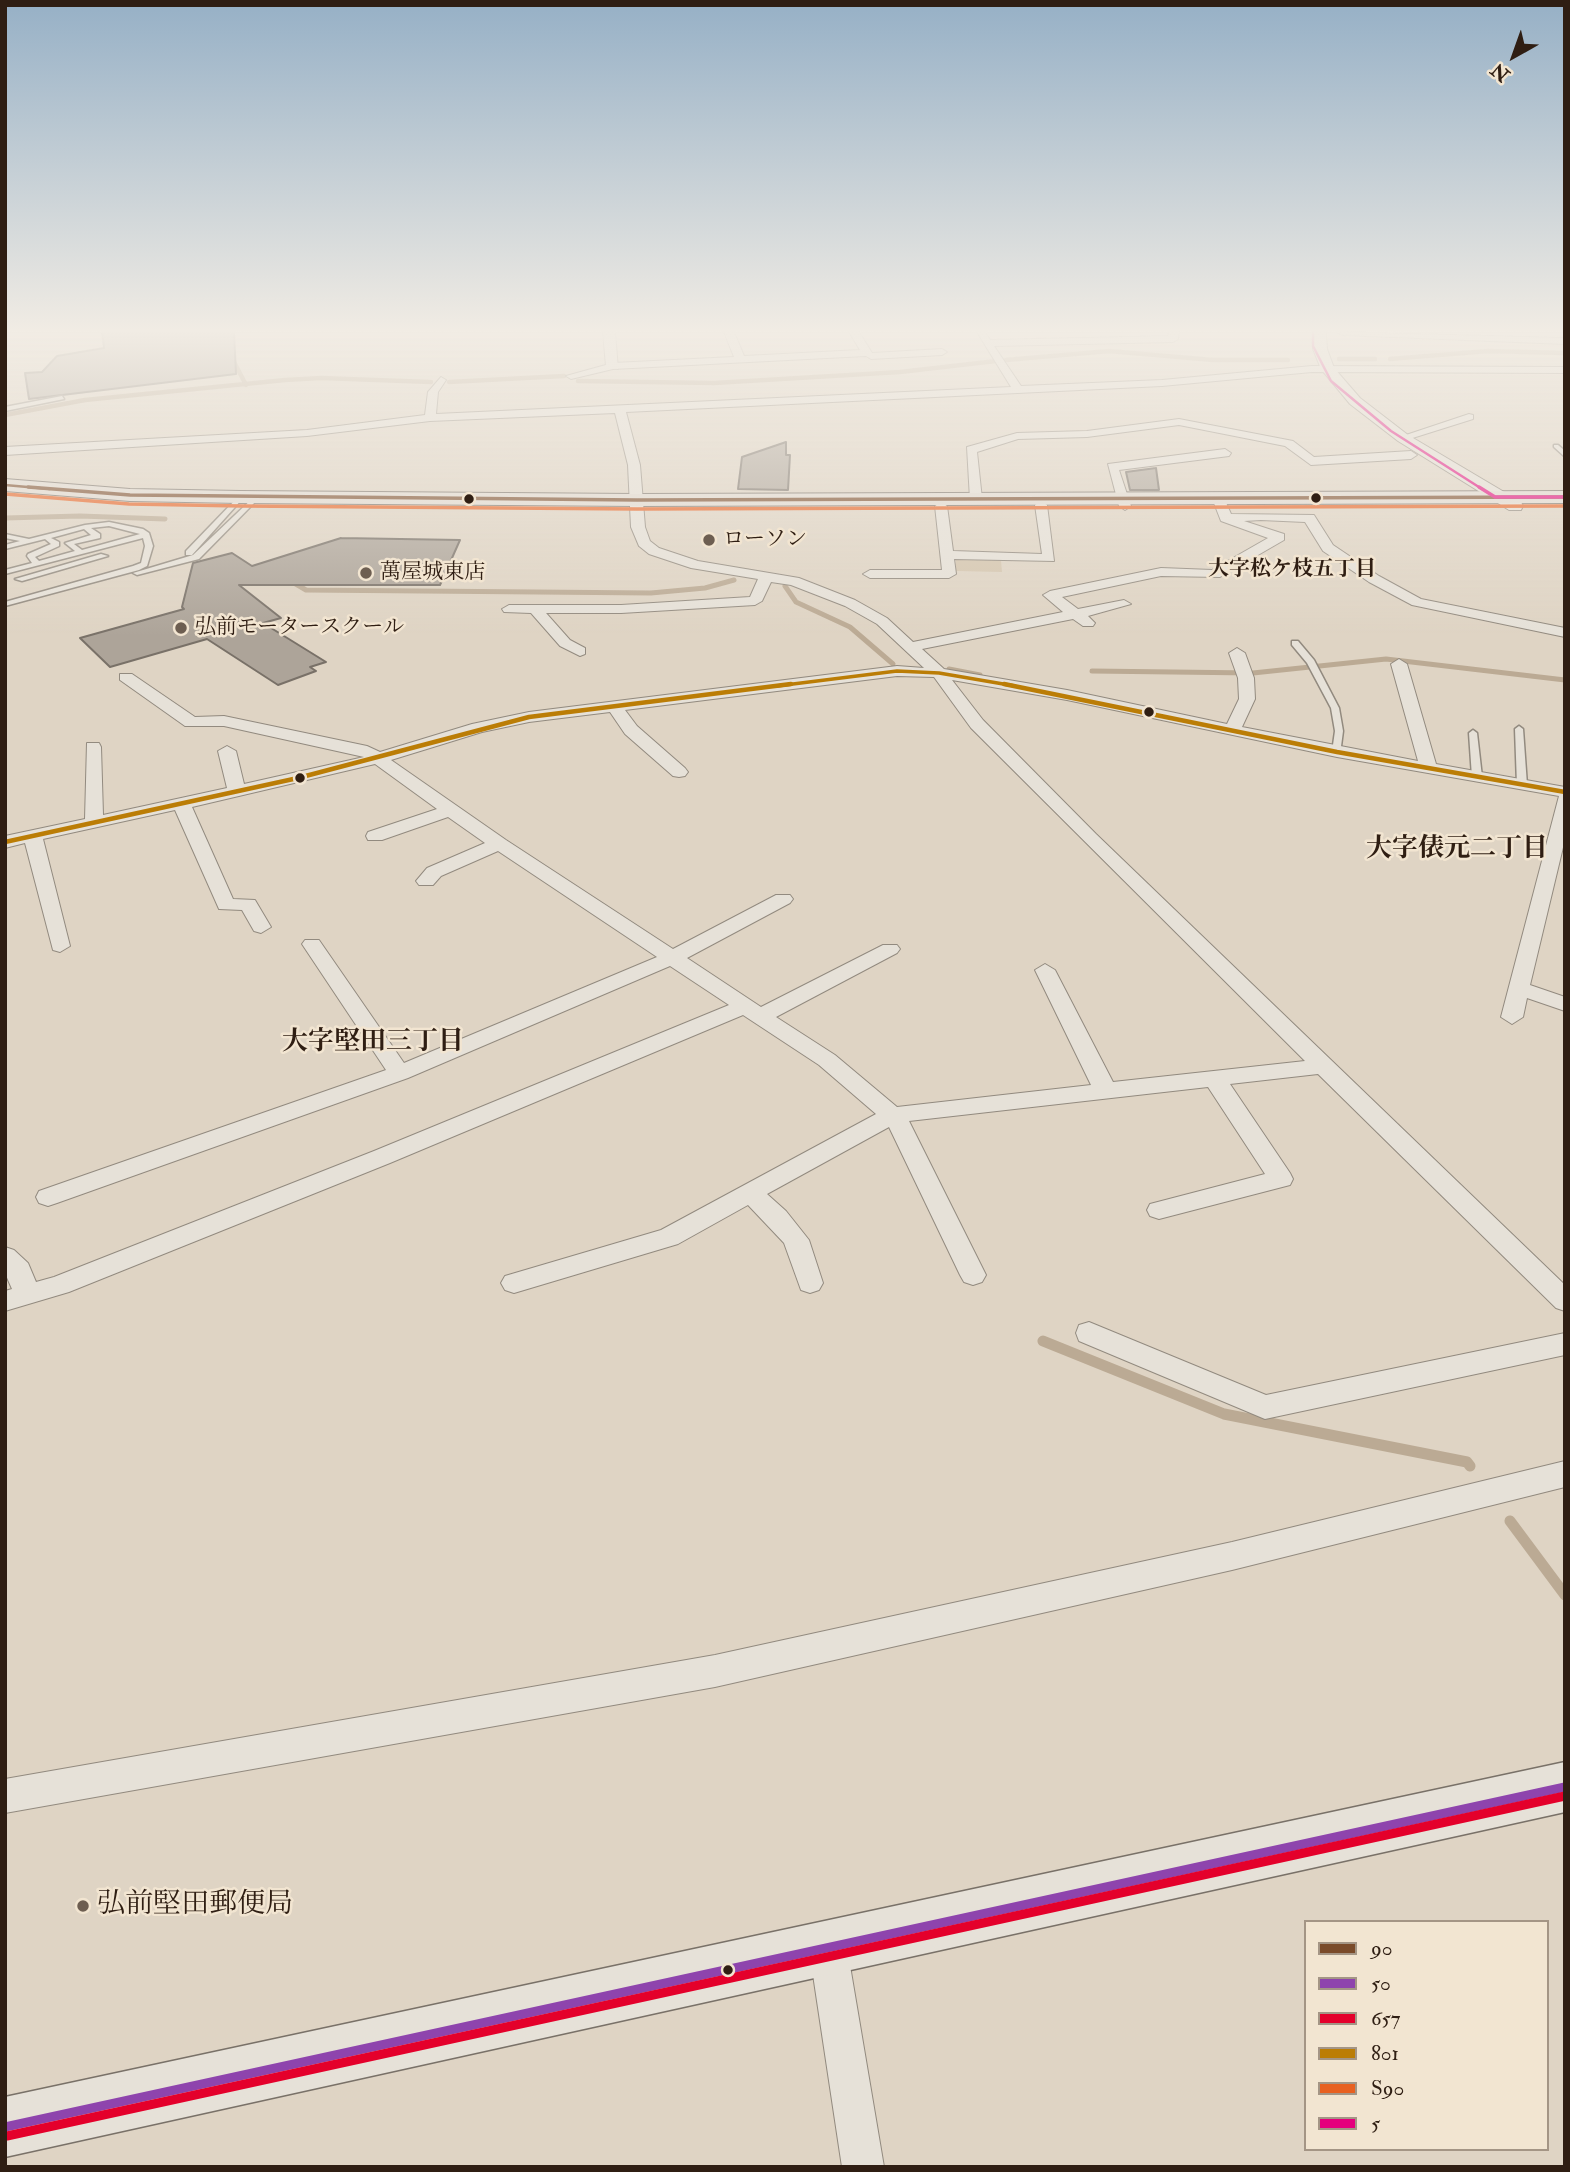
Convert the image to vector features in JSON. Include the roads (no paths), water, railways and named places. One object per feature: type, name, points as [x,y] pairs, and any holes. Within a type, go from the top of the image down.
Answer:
[{"type":"main road","points":[[5,485],[245,501]]},
{"type":"main road","points":[[5,493],[107,501],[941,506],[1123,502]]},
{"type":"main road","points":[[638,503],[976,499],[1123,502],[1221,508],[1565,498]]},
{"type":"main road","points":[[1497,502],[1565,506]]},
{"type":"main road","points":[[5,2127],[1565,1787]]},
{"type":"street","points":[[5,451],[301,433]]},
{"type":"street","points":[[626,433],[634,465],[640,534],[644,543],[654,551],[696,565],[794,582],[850,603],[882,621],[939,673],[977,724],[1089,838],[1565,1301]]},
{"type":"street","points":[[976,499],[971,450],[1017,436],[1092,433]]},
{"type":"street","points":[[1239,433],[1289,443],[1311,461],[1411,454]]},
{"type":"street","points":[[1382,433],[1411,454],[1497,502]]},
{"type":"street","points":[[1397,433],[1497,502]]},
{"type":"street","points":[[1403,438],[1418,433]]},
{"type":"street","points":[[1123,502],[1112,467],[1225,453]]},
{"type":"street","points":[[948,555],[1049,558],[1041,505]]},
{"type":"street","points":[[870,574],[949,574],[941,506]]},
{"type":"street","points":[[1083,619],[1050,595],[1161,572],[1215,574],[1279,537],[1221,508]]},
{"type":"street","points":[[1221,508],[1261,516],[1309,518],[1328,548],[1374,579],[1417,602],[1565,633]]},
{"type":"street","points":[[509,609],[621,609],[755,601],[766,578]]},
{"type":"street","points":[[909,647],[1083,619],[1124,604]]},
{"type":"street","points":[[536,608],[541,620],[565,643],[579,651]]},
{"type":"street","points":[[1399,664],[1429,769]]},
{"type":"street","points":[[1232,730],[1247,699],[1242,666]]},
{"type":"street","points":[[5,842],[379,758],[478,728],[615,706],[897,671],[939,673],[1337,752],[1565,792]]},
{"type":"street","points":[[126,677],[191,722],[224,721],[367,751],[453,809],[499,844],[827,1060],[892,1115],[906,1133],[973,1275]]},
{"type":"street","points":[[615,706],[631,730],[679,772]]},
{"type":"street","points":[[93,747],[94,823]]},
{"type":"street","points":[[227,751],[237,791]]},
{"type":"street","points":[[1512,1017],[1565,800]]},
{"type":"street","points":[[181,803],[226,905],[248,904],[261,928]]},
{"type":"street","points":[[375,836],[453,809]]},
{"type":"street","points":[[33,836],[60,946]]},
{"type":"street","points":[[426,881],[435,872],[499,844]]},
{"type":"street","points":[[48,1197],[400,1073],[672,958],[783,899]]},
{"type":"street","points":[[312,944],[400,1073]]},
{"type":"street","points":[[5,1257],[19,1270],[16,1298],[60,1285],[751,1012],[890,948]]},
{"type":"street","points":[[1045,970],[1107,1093]]},
{"type":"street","points":[[1519,988],[1565,1004]]},
{"type":"street","points":[[514,1283],[669,1237],[892,1115],[1216,1081],[1325,1066]]},
{"type":"street","points":[[1159,1210],[1281,1179],[1216,1081]]},
{"type":"street","points":[[750,1193],[777,1217],[796,1240],[810,1283]]},
{"type":"street","points":[[1089,1333],[1265,1407],[1565,1344]]},
{"type":"street","points":[[5,1796],[715,1671],[1219,1559],[1565,1474]]},
{"type":"street","points":[[828,1948],[863,2167]]},
{"type":"lane","points":[[1556,446],[1565,455]]},
{"type":"lane","points":[[7,605],[196,557],[245,501]]},
{"type":"lane","points":[[174,569],[245,501]]},
{"type":"lane","points":[[5,547],[85,527],[122,525],[146,535]]},
{"type":"lane","points":[[80,552],[69,543],[97,536],[85,527]]},
{"type":"lane","points":[[125,574],[144,564],[149,547],[146,535]]},
{"type":"lane","points":[[7,570],[146,535]]},
{"type":"lane","points":[[5,536],[30,541]]},
{"type":"lane","points":[[37,564],[31,556],[56,544],[46,537]]},
{"type":"lane","points":[[94,548],[125,574]]},
{"type":"lane","points":[[19,579],[104,556]]},
{"type":"lane","points":[[68,566],[77,573]]},
{"type":"lane","points":[[7,570],[39,598]]},
{"type":"lane","points":[[1295,643],[1313,664],[1335,708],[1339,731],[1337,752]]},
{"type":"lane","points":[[1519,729],[1522,785]]},
{"type":"lane","points":[[1473,733],[1477,777]]},
{"type":"waterway","points":[[5,518],[80,516],[165,519]]},
{"type":"waterway","points":[[289,580],[306,590],[651,593],[705,588],[734,580]]},
{"type":"waterway","points":[[785,586],[796,602],[850,627],[893,664]]},
{"type":"waterway","points":[[1092,671],[1253,673],[1386,659],[1565,680]]},
{"type":"waterway","points":[[949,669],[980,675]]},
{"type":"waterway","points":[[1043,1341],[1224,1414],[1467,1462],[1470,1466]]},
{"type":"waterway","points":[[1510,1521],[1565,1595]]},
{"type":"place","name":"ローソン","points":[[709,540]]},
{"type":"place","name":"萬屋城東店","points":[[366,573]]},
{"type":"place","name":"弘前モータースクール","points":[[181,628]]},
{"type":"place","name":"弘前堅田郵便局","points":[[83,1906]]},
{"type":"district","name":"大字松ケ枝五丁目","points":[[1292,570]]},
{"type":"district","name":"大字俵元二丁目","points":[[1457,850]]},
{"type":"district","name":"大字堅田三丁目","points":[[373,1043]]}]
